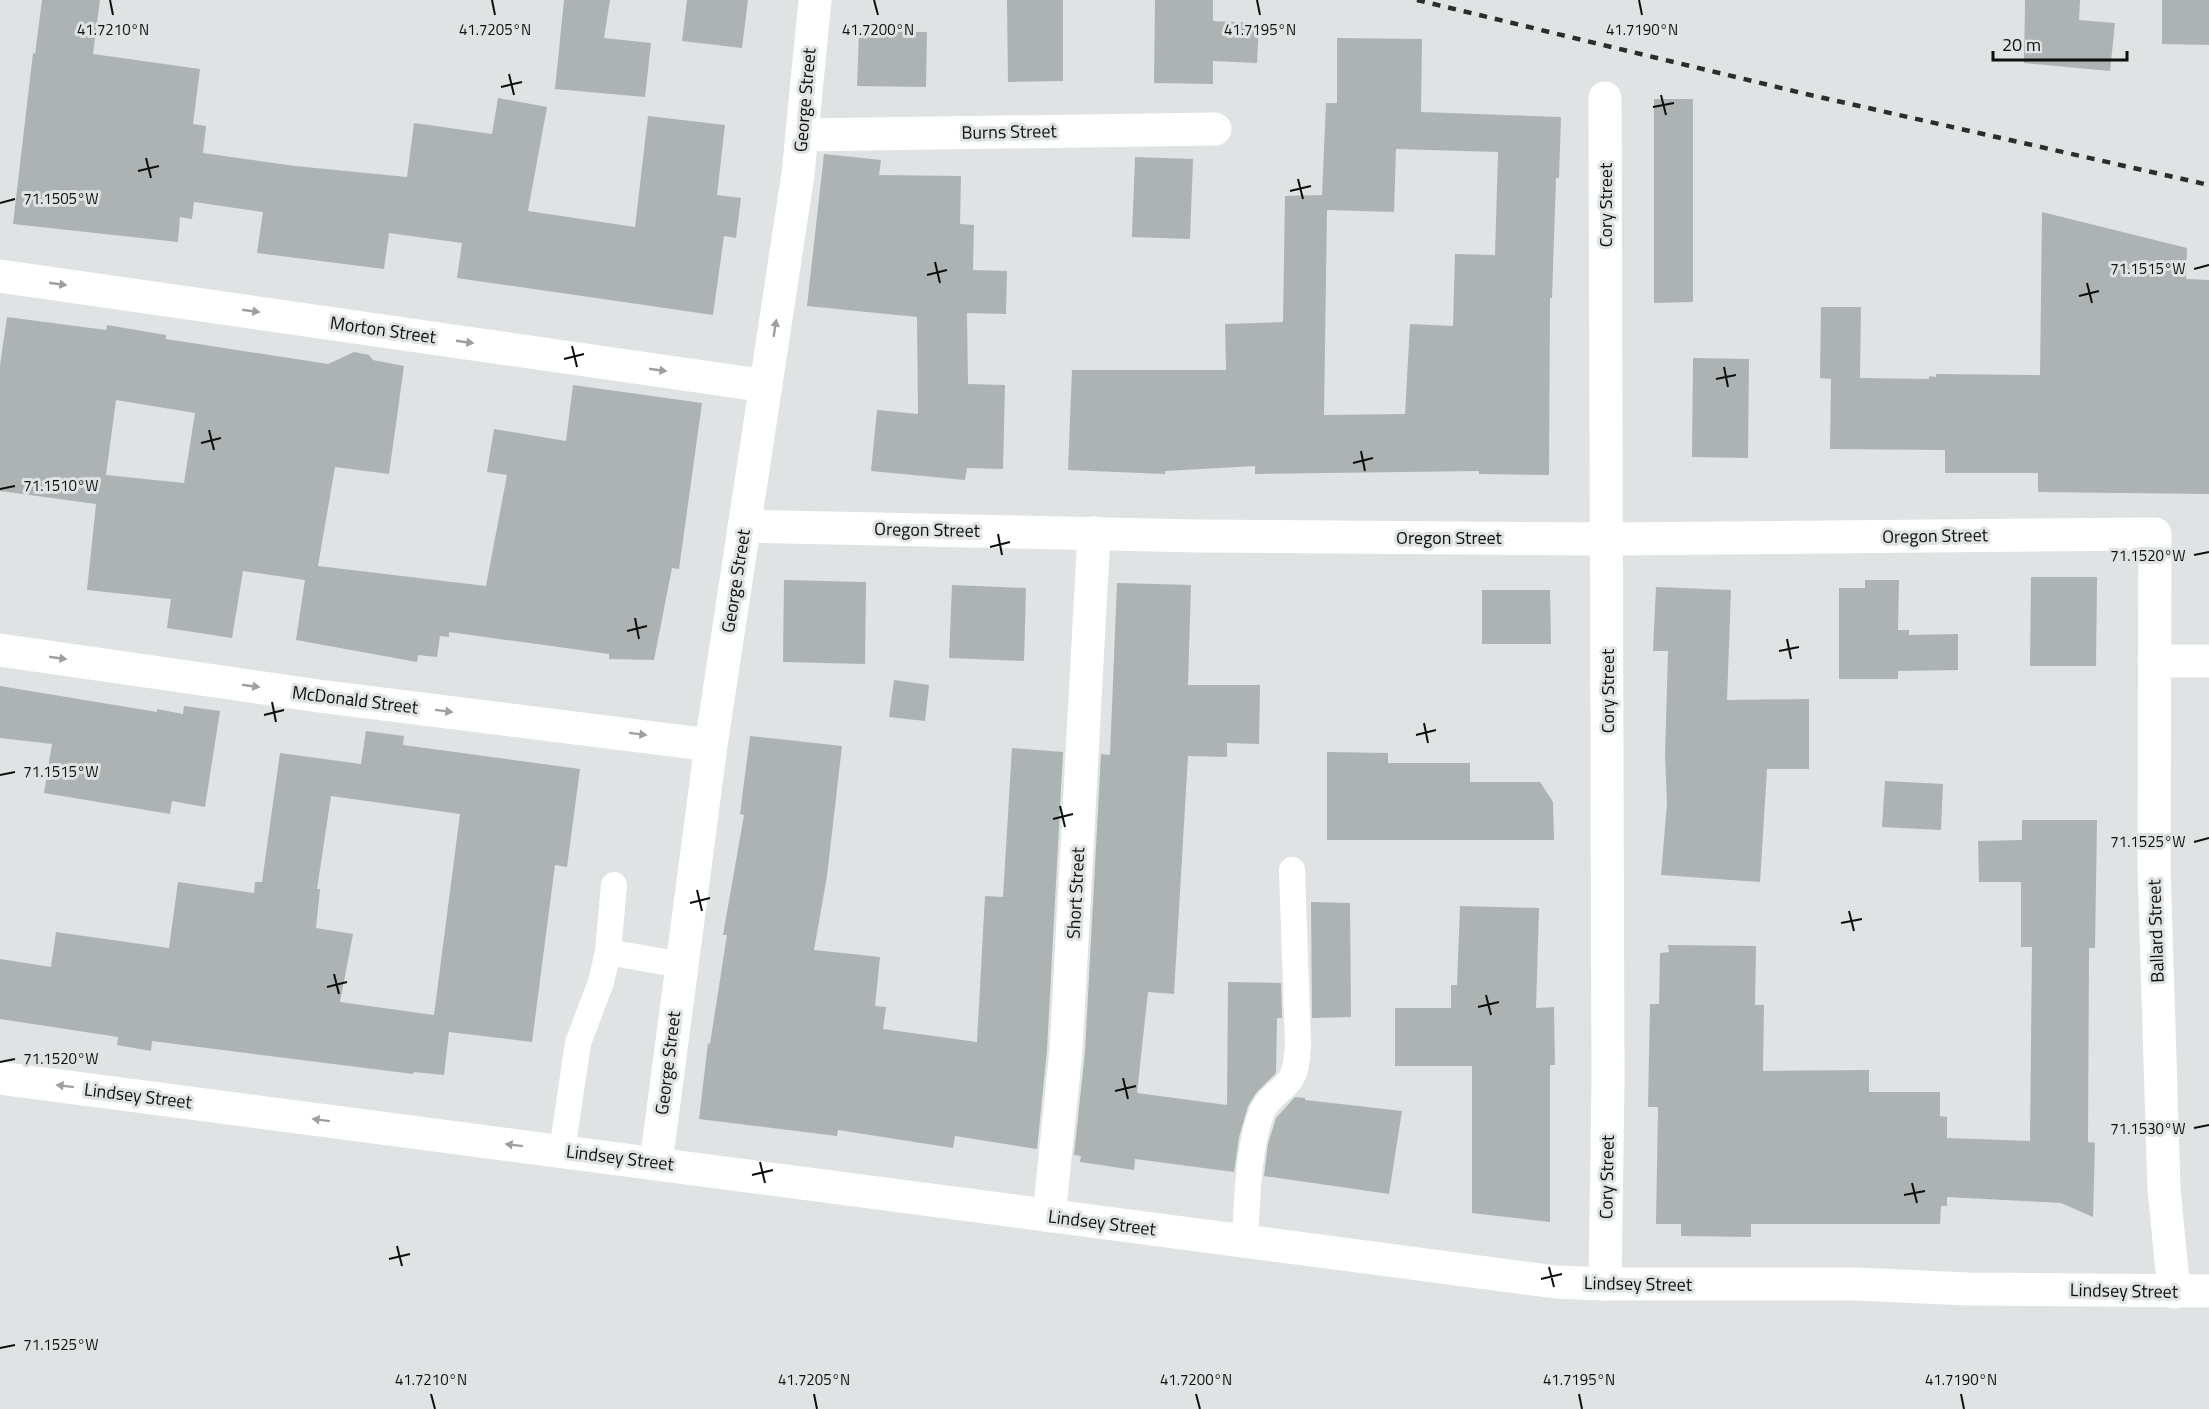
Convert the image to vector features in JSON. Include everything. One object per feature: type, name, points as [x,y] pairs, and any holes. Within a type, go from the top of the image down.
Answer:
[{"type":"street","name":"George Street","points":[[656,1163],[711,745],[798,174],[815,0]]},
{"type":"street","name":"Cory Street","points":[[1605,98],[1608,539],[1608,1082],[1605,1284]]},
{"type":"street","name":"Burns Street","points":[[802,135],[1215,129]]},
{"type":"street","name":"Morton Street","points":[[0,276],[766,386]]},
{"type":"street","name":"Oregon Street","points":[[744,526],[1608,539],[2155,534]]},
{"type":"street","name":"Short Street","points":[[1049,1216],[1068,1027],[1094,533]]},
{"type":"street","name":"Ballard Street","points":[[2155,534],[2154,867],[2163,1165],[2174,1292]]},
{"type":"street","name":"McDonald Street","points":[[0,650],[319,696],[711,745]]},
{"type":"street","points":[[2154,662],[2209,661]]},
{"type":"street","name":"Lindsey Street","points":[[0,1078],[1556,1282],[1856,1284],[1969,1289],[2209,1291]]},
{"type":"lane","points":[[1245,1242],[1248,1183],[1257,1127],[1263,1109],[1290,1080],[1296,1064],[1298,1044],[1292,870]]},
{"type":"lane","points":[[562,1151],[578,1042],[601,982],[608,952],[614,885]]},
{"type":"lane","points":[[608,952],[681,965]]},
{"type":"building","points":[[42,0],[100,0],[93,54],[200,69],[193,124],[206,126],[203,153],[295,166],[407,177],[414,123],[492,134],[498,98],[547,107],[528,211],[635,227],[648,116],[725,125],[717,195],[741,198],[736,238],[724,236],[713,315],[457,278],[462,243],[389,233],[384,269],[257,253],[263,212],[194,202],[192,219],[180,217],[178,242],[13,224],[33,53],[35,54]]},
{"type":"building","points":[[564,0],[610,0],[604,38],[651,43],[645,97],[555,89]]},
{"type":"building","points":[[687,0],[748,0],[742,48],[682,41]]},
{"type":"building","points":[[1007,0],[1063,0],[1063,81],[1008,82]]},
{"type":"building","points":[[1155,0],[1213,0],[1213,21],[1259,23],[1257,63],[1213,61],[1213,84],[1154,83]]},
{"type":"building","points":[[2025,0],[2080,0],[2079,20],[2115,23],[2110,71],[2024,63]]},
{"type":"building","points":[[2162,0],[2209,0],[2209,45],[2162,44]]},
{"type":"building","points":[[859,31],[927,32],[926,87],[857,86]]},
{"type":"building","points":[[1337,38],[1422,39],[1421,112],[1561,117],[1559,178],[1556,178],[1552,298],[1550,298],[1549,475],[1479,474],[1479,471],[1255,474],[1255,466],[1165,471],[1165,474],[1068,470],[1072,370],[1226,370],[1225,324],[1283,322],[1285,196],[1322,195],[1326,103],[1337,103]],"holes":[[[1396,149],[1498,152],[1495,255],[1455,254],[1453,326],[1410,324],[1405,414],[1324,415],[1327,210],[1394,212]]]},
{"type":"building","points":[[1654,99],[1693,99],[1693,302],[1654,303]]},
{"type":"building","points":[[824,154],[881,160],[879,175],[961,176],[960,224],[974,225],[973,270],[1007,271],[1006,314],[967,313],[968,384],[1005,385],[1003,469],[967,468],[965,480],[871,471],[877,410],[918,414],[917,317],[807,306]]},
{"type":"building","points":[[1135,157],[1193,159],[1190,239],[1132,237]]},
{"type":"building","points":[[2042,212],[2187,248],[2186,279],[2209,280],[2209,494],[2038,492],[2038,473],[1945,473],[1945,450],[1830,449],[1831,379],[1820,378],[1821,307],[1861,307],[1860,378],[1929,379],[1929,376],[1936,377],[1936,374],[2040,375]]},
{"type":"building","points":[[7,317],[106,330],[107,325],[166,335],[166,339],[328,364],[354,352],[369,355],[373,360],[404,366],[389,474],[335,467],[318,566],[486,586],[507,475],[487,472],[494,429],[566,441],[573,385],[702,403],[679,569],[672,568],[654,660],[609,659],[609,654],[449,632],[449,637],[440,636],[437,657],[418,655],[417,662],[296,640],[305,580],[243,571],[232,638],[167,628],[171,599],[87,590],[96,504],[0,491],[0,365]],"holes":[[[116,400],[195,413],[184,483],[106,475]]]},
{"type":"building","points":[[1693,358],[1749,359],[1748,458],[1692,457]]},
{"type":"building","points":[[2031,577],[2097,577],[2096,666],[2030,666]]},
{"type":"building","points":[[784,580],[866,582],[865,664],[783,662]]},
{"type":"building","points":[[1865,580],[1899,580],[1898,630],[1909,630],[1909,635],[1958,634],[1958,670],[1898,671],[1898,679],[1839,679],[1839,588],[1865,588]]},
{"type":"building","points":[[1117,583],[1191,585],[1188,685],[1260,685],[1259,744],[1227,743],[1227,757],[1188,756],[1174,994],[1148,992],[1137,1093],[1227,1105],[1228,982],[1281,983],[1282,1018],[1277,1018],[1276,1073],[1256,1093],[1248,1106],[1239,1137],[1234,1172],[1135,1159],[1134,1170],[1080,1162],[1081,1156],[1074,1155],[1085,1052],[1101,754],[1110,755]]},
{"type":"building","points":[[952,585],[1026,588],[1024,661],[949,658]]},
{"type":"building","points":[[1656,587],[1731,590],[1727,700],[1809,699],[1809,769],[1767,769],[1760,882],[1661,875],[1667,803],[1665,756],[1668,651],[1653,651]]},
{"type":"building","points":[[1482,590],[1550,590],[1551,644],[1482,644]]},
{"type":"building","points":[[894,680],[929,685],[925,721],[889,717]]},
{"type":"building","points":[[0,686],[157,712],[157,709],[183,714],[184,706],[220,711],[205,807],[172,801],[170,814],[44,793],[52,744],[0,738]]},
{"type":"building","points":[[366,731],[404,736],[403,745],[580,769],[567,867],[555,865],[532,1042],[449,1032],[444,1075],[414,1072],[413,1074],[152,1041],[151,1051],[117,1045],[118,1037],[0,1019],[0,959],[51,967],[56,932],[169,948],[178,882],[254,893],[255,882],[262,882],[280,753],[361,764]],"holes":[[[331,796],[460,814],[434,1015],[340,1002],[353,934],[316,928],[320,889],[317,889]]]},
{"type":"building","points":[[750,736],[842,746],[827,876],[814,950],[880,957],[875,1006],[886,1007],[883,1029],[977,1042],[985,896],[1003,897],[1012,748],[1063,752],[1047,1050],[1037,1149],[955,1136],[953,1148],[838,1130],[837,1136],[699,1119],[708,1043],[710,1044],[727,935],[723,935],[744,815],[740,814]]},
{"type":"building","points":[[1327,752],[1388,753],[1388,763],[1470,763],[1470,782],[1540,782],[1553,802],[1554,840],[1327,840]]},
{"type":"building","points":[[1885,781],[1943,784],[1941,830],[1882,827]]},
{"type":"building","points":[[2022,820],[2097,820],[2095,948],[2089,948],[2088,1142],[2095,1143],[2093,1217],[2061,1203],[1947,1197],[1947,1206],[1941,1206],[1940,1224],[1751,1224],[1751,1237],[1681,1236],[1681,1224],[1656,1224],[1658,1107],[1648,1107],[1650,1004],[1659,1004],[1660,953],[1669,952],[1668,945],[1756,946],[1755,1005],[1764,1005],[1763,1071],[1869,1070],[1869,1092],[1940,1092],[1940,1116],[1947,1117],[1947,1138],[2030,1141],[2032,947],[2021,947],[2021,882],[1979,882],[1978,841],[2022,840]]},
{"type":"building","points":[[1311,902],[1350,903],[1351,1017],[1312,1018]]},
{"type":"building","points":[[1460,906],[1539,908],[1536,1008],[1554,1007],[1555,1065],[1550,1065],[1550,1222],[1472,1213],[1472,1066],[1395,1066],[1395,1008],[1451,1008],[1451,985],[1457,985]]},
{"type":"building","points":[[1295,1097],[1402,1111],[1389,1194],[1264,1176],[1268,1144],[1276,1118]]},
{"type":"railway","points":[[1417,0],[1806,94],[2209,185]]}]
